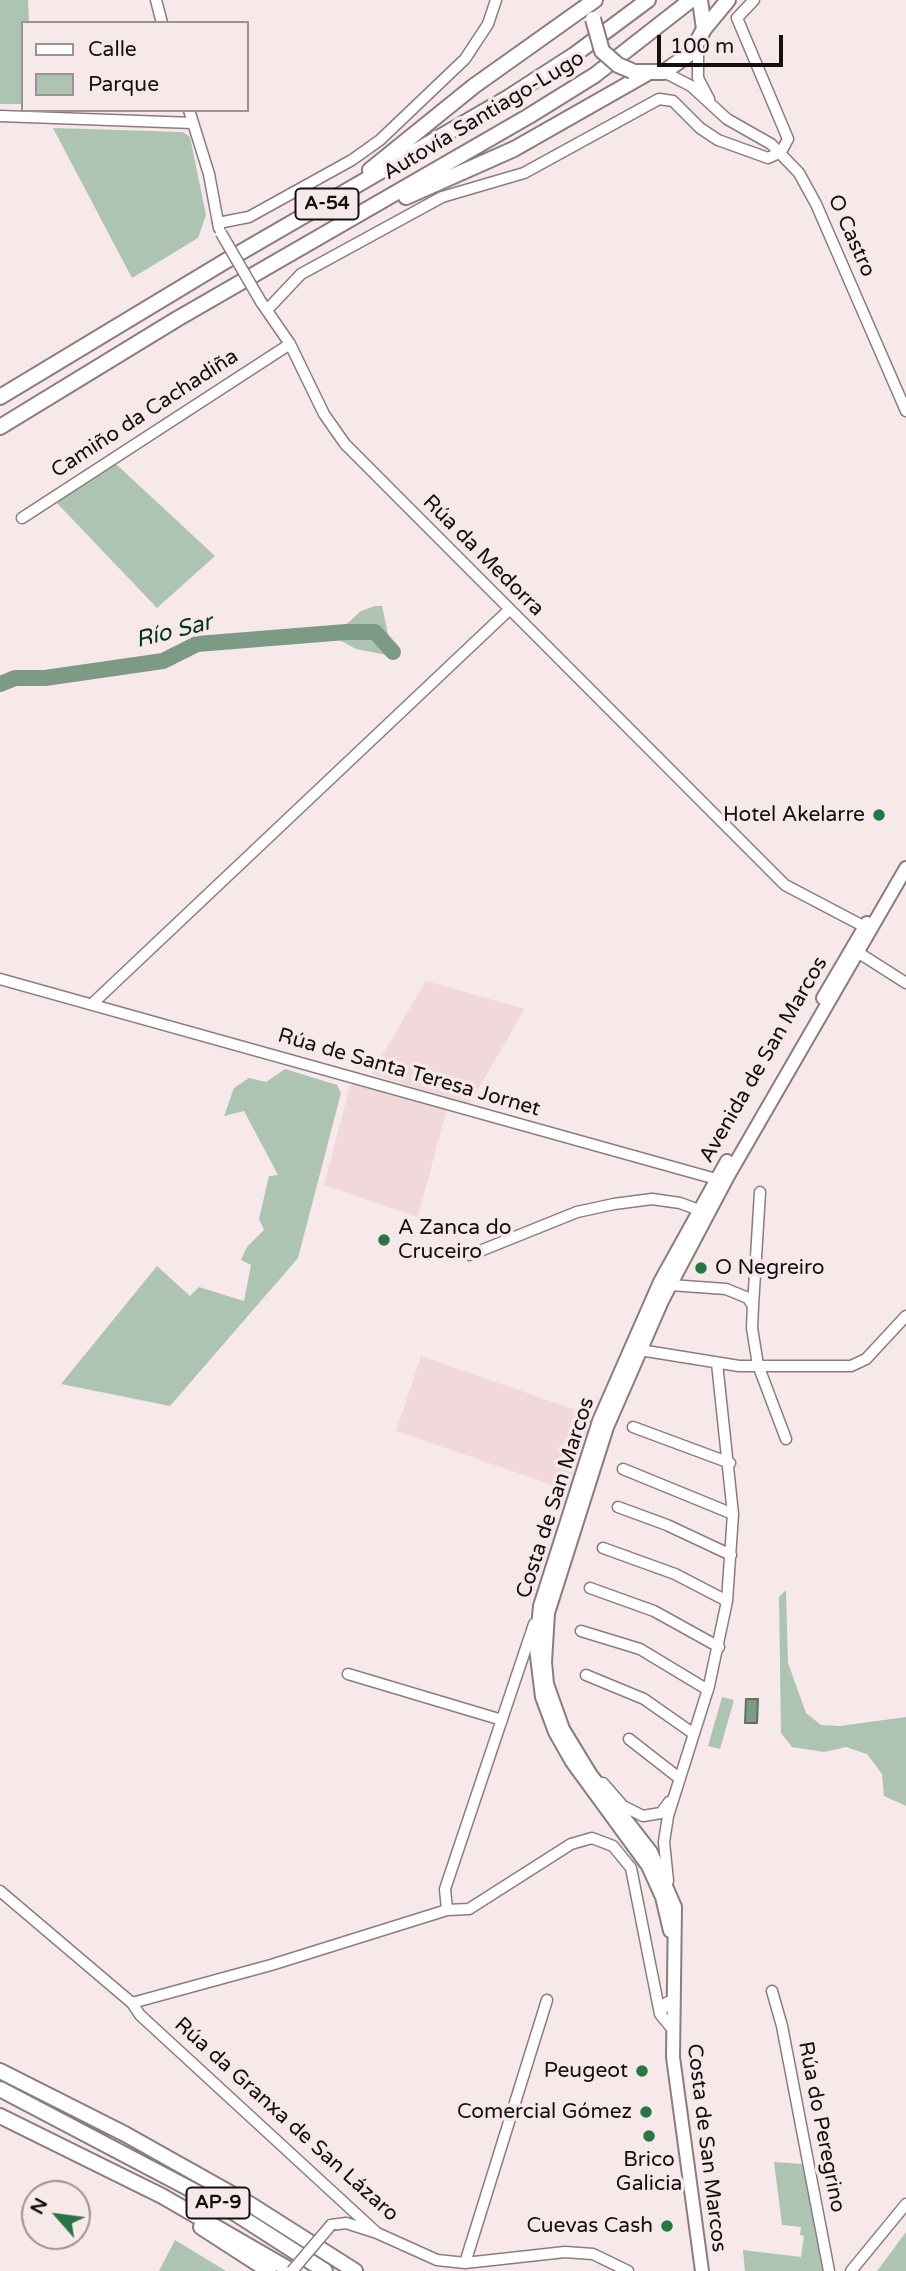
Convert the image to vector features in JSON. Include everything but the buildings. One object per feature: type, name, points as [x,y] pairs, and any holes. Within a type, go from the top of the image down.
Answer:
[{"type":"highway","points":[[595,0],[593,19],[602,51],[618,65],[639,72],[664,72],[685,60],[698,44],[704,29],[728,0]]},
{"type":"highway","points":[[224,262],[352,185],[474,86],[595,0]]},
{"type":"highway","name":"Autovía Santiago-Lugo","points":[[0,397],[224,262],[509,97],[574,55],[648,0]]},
{"type":"highway","name":"Autovía Santiago-Lugo","points":[[0,427],[595,75],[691,0]]},
{"type":"highway","points":[[702,7],[704,29]]},
{"type":"highway","points":[[307,244],[514,149],[639,72]]},
{"type":"highway","points":[[0,2071],[136,2141],[355,2271]]},
{"type":"highway","name":"AP-9","points":[[0,2090],[230,2210],[326,2271]]},
{"type":"highway","name":"AP-9","points":[[0,2116],[162,2196],[292,2271]]},
{"type":"highway","points":[[162,2196],[175,2212],[269,2271]]},
{"type":"highway","points":[[300,2236],[308,2236],[362,2271]]},
{"type":"main road","name":"Avenida de San Marcos","points":[[662,1287],[698,1210],[906,860]]},
{"type":"main road","name":"Avenida de San Marcos","points":[[662,1287],[692,1240],[906,868]]},
{"type":"main road","points":[[859,953],[865,927],[881,914]]},
{"type":"main road","points":[[692,1240],[696,1223],[716,1188],[716,1179],[723,1175],[752,1126],[769,1105]]},
{"type":"main road","points":[[645,1351],[637,1343],[662,1287]]},
{"type":"main road","name":"Costa de San Marcos","points":[[662,1287],[645,1336],[645,1351],[629,1374],[544,1610],[545,1652],[547,1684],[563,1729],[592,1775],[645,1842],[669,1889],[676,1919],[670,2002],[677,2094],[702,2271]]},
{"type":"main road","name":"Costa de San Marcos","points":[[662,1287],[609,1398],[578,1482],[544,1610],[534,1659],[546,1711],[560,1743],[649,1866],[665,1906],[674,1952]]},
{"type":"main road","points":[[609,1398],[632,1354],[645,1351]]},
{"type":"main road","points":[[534,1659],[547,1684]]},
{"type":"street","points":[[156,0],[161,21]]},
{"type":"street","points":[[219,228],[248,217],[352,160],[380,140],[465,59],[488,24],[496,0]]},
{"type":"street","points":[[264,306],[301,274],[431,204],[524,173],[659,99],[673,101],[700,128],[718,140],[768,158],[780,152],[788,139],[737,18],[754,0]]},
{"type":"street","name":"O Castro","points":[[698,44],[698,78],[716,111]]},
{"type":"street","name":"O Castro","points":[[664,72],[691,86],[716,111],[780,152],[799,173],[816,204],[906,411]]},
{"type":"street","name":"Rúa da Medorra","points":[[189,112],[209,174],[219,228],[264,306],[290,344],[324,414],[345,444],[785,885],[865,927]]},
{"type":"street","points":[[0,116],[192,123]]},
{"type":"street","name":"Camiño da Cachadiña","points":[[22,518],[290,344]]},
{"type":"street","points":[[92,1004],[509,610]]},
{"type":"street","points":[[859,953],[906,983]]},
{"type":"street","name":"Rúa de Santa Teresa Jornet","points":[[0,979],[716,1179]]},
{"type":"street","points":[[760,1192],[752,1328],[758,1365],[786,1438]]},
{"type":"street","points":[[470,1255],[577,1212],[614,1204],[652,1199],[680,1203],[698,1210]]},
{"type":"street","points":[[662,1287],[736,1290],[748,1298],[753,1306]]},
{"type":"street","points":[[645,1351],[717,1363],[826,1367],[857,1365],[906,1317]]},
{"type":"street","points":[[669,1889],[664,1842],[675,1789],[708,1690],[727,1601],[733,1514],[730,1463],[717,1363]]},
{"type":"street","points":[[633,1427],[730,1463]]},
{"type":"street","points":[[623,1469],[733,1514]]},
{"type":"street","points":[[618,1507],[667,1525],[731,1555]]},
{"type":"street","points":[[603,1548],[676,1574],[727,1601]]},
{"type":"street","points":[[590,1588],[654,1611],[719,1647]]},
{"type":"street","points":[[581,1631],[640,1649],[708,1690]]},
{"type":"street","points":[[447,1910],[444,1889],[502,1720],[519,1673],[534,1659]]},
{"type":"street","points":[[348,1674],[502,1720]]},
{"type":"street","points":[[586,1675],[644,1699],[694,1734]]},
{"type":"street","points":[[629,1739],[679,1777]]},
{"type":"street","points":[[592,1775],[611,1790],[623,1806],[643,1816],[661,1813],[675,1789]]},
{"type":"street","name":"Rúa da Granxa de San Lázaro","points":[[132,2003],[296,1957],[447,1910],[469,1909],[584,1839],[607,1842],[621,1853],[631,1868],[657,1989]]},
{"type":"street","name":"Rúa da Granxa de San Lázaro","points":[[0,1891],[132,2003],[139,2015],[377,2233],[437,2260],[465,2263],[565,2252],[593,2255],[628,2271]]},
{"type":"street","points":[[657,1989],[670,2002]]},
{"type":"street","points":[[657,1989],[660,2014]]},
{"type":"street","name":"Rúa do Peregrino","points":[[772,1991],[782,2026],[829,2271]]},
{"type":"street","points":[[465,2263],[547,2000]]},
{"type":"street","name":"Costa de San Marcos","points":[[670,2002],[660,2014],[673,2030]]},
{"type":"street","points":[[851,2271],[906,2204]]},
{"type":"street","points":[[292,2271],[331,2225],[346,2222],[377,2233]]},
{"type":"shaded area","points":[[426,981],[525,1009],[469,1104],[371,1074]]},
{"type":"shaded area","points":[[357,1082],[447,1108],[418,1217],[324,1185],[350,1086]]},
{"type":"shaded area","points":[[421,1356],[596,1417],[570,1491],[396,1431]]},
{"type":"shaded area","points":[[746,1699],[758,1699],[757,1723],[745,1723]]},
{"type":"green space","points":[[0,0],[28,0],[29,21],[21,21],[21,104],[0,104]]},
{"type":"green space","points":[[53,128],[183,132],[190,137],[206,215],[198,238],[132,278]]},
{"type":"green space","points":[[116,464],[215,556],[157,608],[56,502]]},
{"type":"green space","points":[[382,606],[388,634],[398,651],[397,657],[356,649],[338,639],[339,631],[361,611]]},
{"type":"green space","points":[[285,1069],[337,1085],[341,1093],[298,1258],[170,1406],[61,1384],[157,1266],[190,1296],[199,1287],[244,1301],[251,1265],[241,1260],[247,1247],[264,1230],[259,1219],[269,1176],[278,1175],[244,1111],[224,1116],[234,1088],[249,1078],[266,1082]]},
{"type":"green space","points":[[786,1590],[788,1663],[806,1713],[821,1725],[840,1726],[906,1717],[906,1806],[884,1796],[882,1774],[867,1754],[846,1747],[824,1752],[792,1747],[781,1733],[779,1597]]},
{"type":"green space","points":[[722,1697],[734,1700],[720,1749],[708,1746]]},
{"type":"green space","points":[[774,2162],[802,2164],[824,2271],[745,2271],[743,2250],[801,2257],[804,2236],[800,2235],[801,2227],[782,2225]]},
{"type":"green space","points":[[906,2232],[906,2271],[877,2271]]},
{"type":"green space","points":[[175,2240],[226,2271],[159,2271]]},
{"type":"waterway","name":"Río Sar","points":[[0,684],[15,678],[45,678],[163,661],[197,644],[375,632],[393,652]]},
{"type":"place","name":"Hotel Akelarre","points":[[879,815]]},
{"type":"place","name":"A Zanca do Cruceiro","points":[[384,1240]]},
{"type":"place","name":"O Negreiro","points":[[701,1268]]},
{"type":"place","name":"Peugeot","points":[[642,2071]]},
{"type":"place","name":"Comercial Gómez","points":[[646,2112]]},
{"type":"place","name":"Brico Galicia","points":[[649,2136]]},
{"type":"place","name":"Cuevas Cash","points":[[667,2226]]}]
